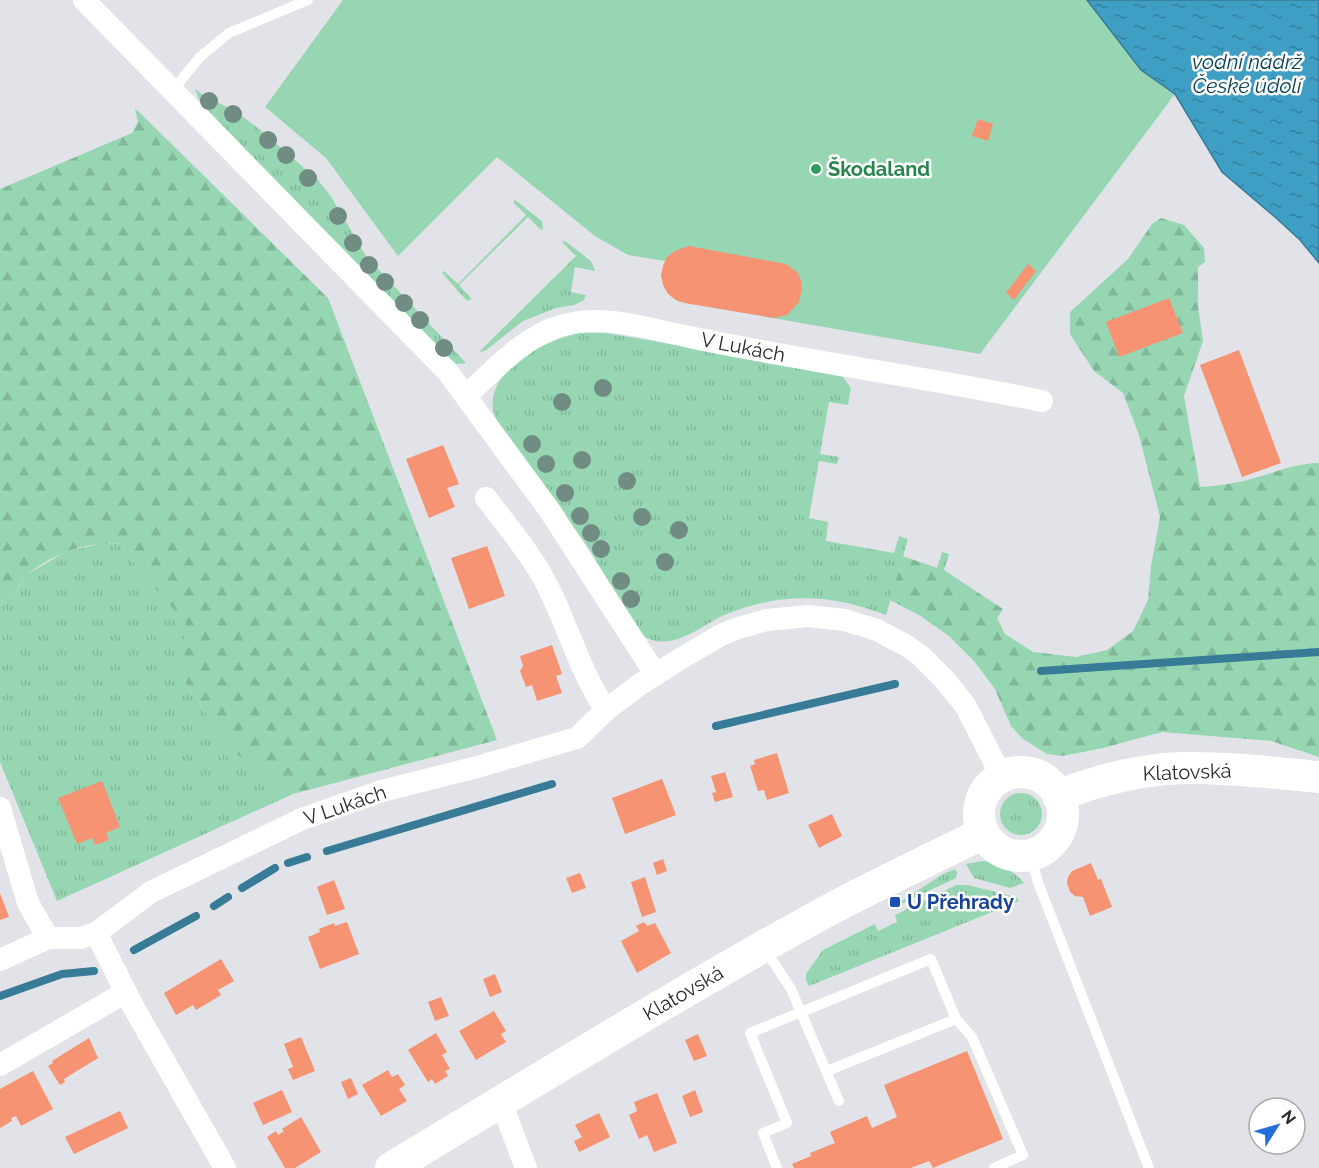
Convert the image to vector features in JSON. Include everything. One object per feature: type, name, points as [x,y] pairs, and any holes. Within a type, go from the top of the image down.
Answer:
[{"type":"main road","name":"Klatovská","points":[[1058,796],[1120,776],[1182,768],[1218,768],[1319,777]]},
{"type":"main road","points":[[1017,773],[1034,775],[1048,783],[1058,796],[1062,811],[1059,830],[1048,846],[1030,855],[1018,856],[1003,852],[990,843],[984,833],[979,817],[981,801],[989,787],[1002,777],[1017,773]]},
{"type":"main road","name":"Klatovská","points":[[391,1168],[763,947],[984,833]]},
{"type":"street","points":[[84,0],[447,371],[550,511],[656,675]]},
{"type":"street","name":"V Lukách","points":[[466,396],[518,348],[538,335],[581,321],[602,320],[776,354],[955,383],[1042,401]]},
{"type":"street","points":[[486,498],[525,550],[548,586],[593,691],[606,710]]},
{"type":"street","name":"V Lukách","points":[[0,960],[48,938],[80,938],[96,933],[151,892],[302,819],[382,791],[577,738],[606,710],[656,675],[721,636],[753,623],[808,616],[845,620],[877,630],[907,646],[944,679],[965,705],[1002,777]]},
{"type":"street","points":[[0,808],[28,903],[48,938]]},
{"type":"street","points":[[96,933],[126,992],[225,1168]]},
{"type":"street","points":[[0,1065],[126,992]]},
{"type":"street","points":[[501,1102],[526,1168]]},
{"type":"lane","points":[[172,90],[200,57],[229,33],[308,0]]},
{"type":"lane","points":[[1030,855],[1039,885],[1149,1168]]},
{"type":"lane","points":[[763,947],[791,989],[839,1101]]},
{"type":"lane","points":[[777,1168],[763,1133],[787,1123],[750,1033],[931,959],[956,1019],[972,1037],[1023,1155],[994,1168]]},
{"type":"lane","points":[[827,1071],[956,1019]]},
{"type":"green space","name":"Škodaland","points":[[343,0],[1087,0],[1141,70],[1175,94],[980,354],[680,302],[666,290],[662,280],[665,261],[628,255],[595,236],[497,157],[398,256],[326,158],[265,107]]},
{"type":"green space","points":[[195,89],[235,111],[258,128],[318,180],[330,195],[366,256],[466,363],[457,364],[445,359],[200,102]]},
{"type":"green space","points":[[135,108],[328,298],[497,740],[293,794],[233,752],[179,673],[186,623],[142,574],[121,544],[97,544],[60,554],[28,574],[13,598],[0,601],[0,189],[132,133],[138,122]]},
{"type":"green space","points":[[515,200],[542,221],[543,228],[541,230],[528,217],[459,285],[472,299],[467,301],[442,273],[444,271],[458,284],[526,215],[513,202]]},
{"type":"green space","points":[[1161,218],[1184,225],[1204,248],[1205,262],[1198,267],[1198,306],[1203,341],[1184,396],[1200,487],[1234,483],[1295,466],[1319,463],[1319,757],[1271,741],[1162,732],[1078,753],[1062,756],[1047,754],[1023,739],[1011,726],[995,689],[974,661],[949,636],[919,615],[890,600],[903,556],[937,568],[942,552],[949,554],[944,570],[1003,609],[997,618],[1005,634],[1033,652],[1076,657],[1107,650],[1133,631],[1148,600],[1151,566],[1160,517],[1139,435],[1123,393],[1094,371],[1070,334],[1070,312],[1128,259],[1152,224]]},
{"type":"green space","points":[[565,241],[591,261],[595,271],[575,267],[571,292],[586,295],[584,300],[523,321],[485,351],[479,352],[576,256],[562,242]]},
{"type":"green space","points":[[580,333],[605,333],[697,348],[843,377],[851,388],[848,405],[829,402],[820,454],[839,457],[837,464],[819,461],[809,518],[828,522],[826,541],[894,553],[899,536],[908,539],[886,615],[833,600],[792,599],[770,601],[737,610],[684,637],[673,640],[662,642],[651,640],[640,634],[588,547],[501,427],[493,410],[494,395],[509,369],[537,349]]},
{"type":"green space","points":[[103,543],[121,544],[142,574],[187,623],[179,673],[233,752],[293,794],[57,901],[0,762],[0,601],[13,598],[26,575],[65,552]]},
{"type":"green space","points":[[1021,793],[1029,794],[1036,799],[1041,806],[1041,822],[1036,829],[1029,834],[1021,835],[1013,834],[1006,829],[1001,822],[1000,814],[1001,806],[1006,799],[1013,794]]},
{"type":"green space","points":[[982,861],[1005,868],[1024,883],[1010,888],[974,878],[966,864]]},
{"type":"green space","points":[[955,869],[956,878],[901,904],[900,902],[943,874]]},
{"type":"green space","points":[[956,885],[968,885],[1012,896],[1019,901],[809,986],[806,974],[823,950],[875,924],[878,931],[897,922],[895,915]]},
{"type":"water","name":"vodní nádrž České údolí","points":[[1087,0],[1319,0],[1319,263],[1300,240],[1222,172],[1175,94],[1141,70]]},
{"type":"building","points":[[978,119],[993,124],[988,141],[972,136]]},
{"type":"building","points":[[689,246],[786,264],[797,272],[801,280],[802,289],[799,302],[787,315],[774,318],[676,300],[668,294],[663,285],[661,275],[663,266],[667,257]]},
{"type":"building","points":[[1028,264],[1036,271],[1014,300],[1006,293]]},
{"type":"building","points":[[1169,298],[1183,333],[1119,357],[1106,322]]},
{"type":"building","points":[[1239,350],[1281,463],[1242,477],[1200,365]]},
{"type":"building","points":[[443,445],[459,484],[447,488],[455,507],[429,518],[406,459]]},
{"type":"building","points":[[487,546],[505,596],[469,609],[451,558]]},
{"type":"building","points":[[552,645],[562,674],[556,676],[562,693],[537,701],[532,685],[526,687],[520,671],[523,666],[520,656]]},
{"type":"building","points":[[777,753],[789,793],[767,800],[764,790],[758,791],[750,766],[755,764],[754,760]]},
{"type":"building","points":[[725,772],[733,797],[715,802],[712,793],[716,792],[711,776]]},
{"type":"building","points":[[662,779],[676,815],[625,834],[612,798]]},
{"type":"building","points":[[102,781],[120,827],[106,833],[109,840],[95,845],[92,838],[77,844],[58,798]]},
{"type":"building","points":[[832,814],[842,836],[819,848],[808,825]]},
{"type":"building","points":[[663,859],[667,871],[657,875],[653,863]]},
{"type":"building","points":[[1091,863],[1098,880],[1101,879],[1112,907],[1090,916],[1083,897],[1075,896],[1070,892],[1067,883],[1072,871]]},
{"type":"building","points":[[580,873],[586,888],[572,893],[566,878]]},
{"type":"building","points":[[645,877],[656,912],[642,917],[631,882]]},
{"type":"building","points":[[334,880],[345,909],[327,915],[317,887]]},
{"type":"building","points":[[0,893],[9,917],[0,920]]},
{"type":"building","points":[[347,922],[359,954],[320,969],[308,937],[320,932],[319,929],[334,923],[335,926]]},
{"type":"building","points":[[644,922],[647,926],[655,923],[671,953],[637,973],[621,941],[639,931],[636,926]]},
{"type":"building","points":[[221,959],[234,981],[218,990],[221,995],[208,1003],[196,1010],[193,1005],[176,1015],[164,993]]},
{"type":"building","points":[[495,974],[502,992],[490,997],[483,979]]},
{"type":"building","points":[[441,997],[449,1016],[435,1021],[428,1002]]},
{"type":"building","points":[[494,1011],[506,1031],[501,1034],[506,1042],[476,1060],[459,1031]]},
{"type":"building","points":[[436,1033],[447,1052],[442,1055],[450,1069],[445,1071],[448,1076],[435,1084],[432,1079],[428,1082],[408,1050]]},
{"type":"building","points":[[698,1034],[707,1056],[694,1061],[685,1040]]},
{"type":"building","points":[[301,1037],[315,1071],[293,1080],[288,1069],[293,1067],[284,1044]]},
{"type":"building","points":[[89,1038],[98,1058],[64,1079],[65,1082],[60,1085],[48,1066],[53,1063],[52,1061]]},
{"type":"building","points":[[967,1051],[1003,1139],[933,1168],[929,1161],[911,1168],[794,1168],[792,1164],[811,1156],[810,1153],[835,1143],[830,1132],[867,1116],[872,1128],[897,1117],[884,1085]]},
{"type":"building","points":[[388,1070],[392,1077],[398,1074],[405,1085],[399,1089],[407,1101],[381,1116],[362,1085]]},
{"type":"building","points":[[33,1071],[53,1109],[21,1126],[16,1116],[0,1128],[0,1089]]},
{"type":"building","points":[[351,1078],[358,1094],[348,1099],[341,1082]]},
{"type":"building","points":[[282,1090],[292,1112],[263,1125],[253,1103]]},
{"type":"building","points":[[695,1090],[703,1112],[690,1117],[682,1096]]},
{"type":"building","points":[[657,1093],[677,1143],[654,1152],[647,1135],[639,1139],[629,1115],[637,1111],[634,1102]]},
{"type":"building","points":[[120,1111],[128,1128],[74,1154],[65,1137]]},
{"type":"building","points":[[599,1113],[610,1137],[579,1152],[574,1141],[582,1137],[575,1125]]},
{"type":"building","points":[[301,1117],[321,1152],[295,1168],[285,1168],[267,1137],[276,1131],[278,1135],[284,1131],[282,1129]]},
{"type":"waterway","points":[[1041,671],[1319,652]]},
{"type":"waterway","points":[[716,726],[895,684]]},
{"type":"waterway","points":[[327,851],[552,784]]},
{"type":"waterway","points":[[288,863],[307,857]]},
{"type":"waterway","points":[[242,888],[275,868]]},
{"type":"waterway","points":[[214,906],[228,897]]},
{"type":"waterway","points":[[134,950],[196,916]]},
{"type":"waterway","points":[[0,996],[62,974],[94,971]]},
{"type":"place","name":"Škodaland","points":[[816,169]]},
{"type":"place","name":"U Přehrady","points":[[895,902]]}]
